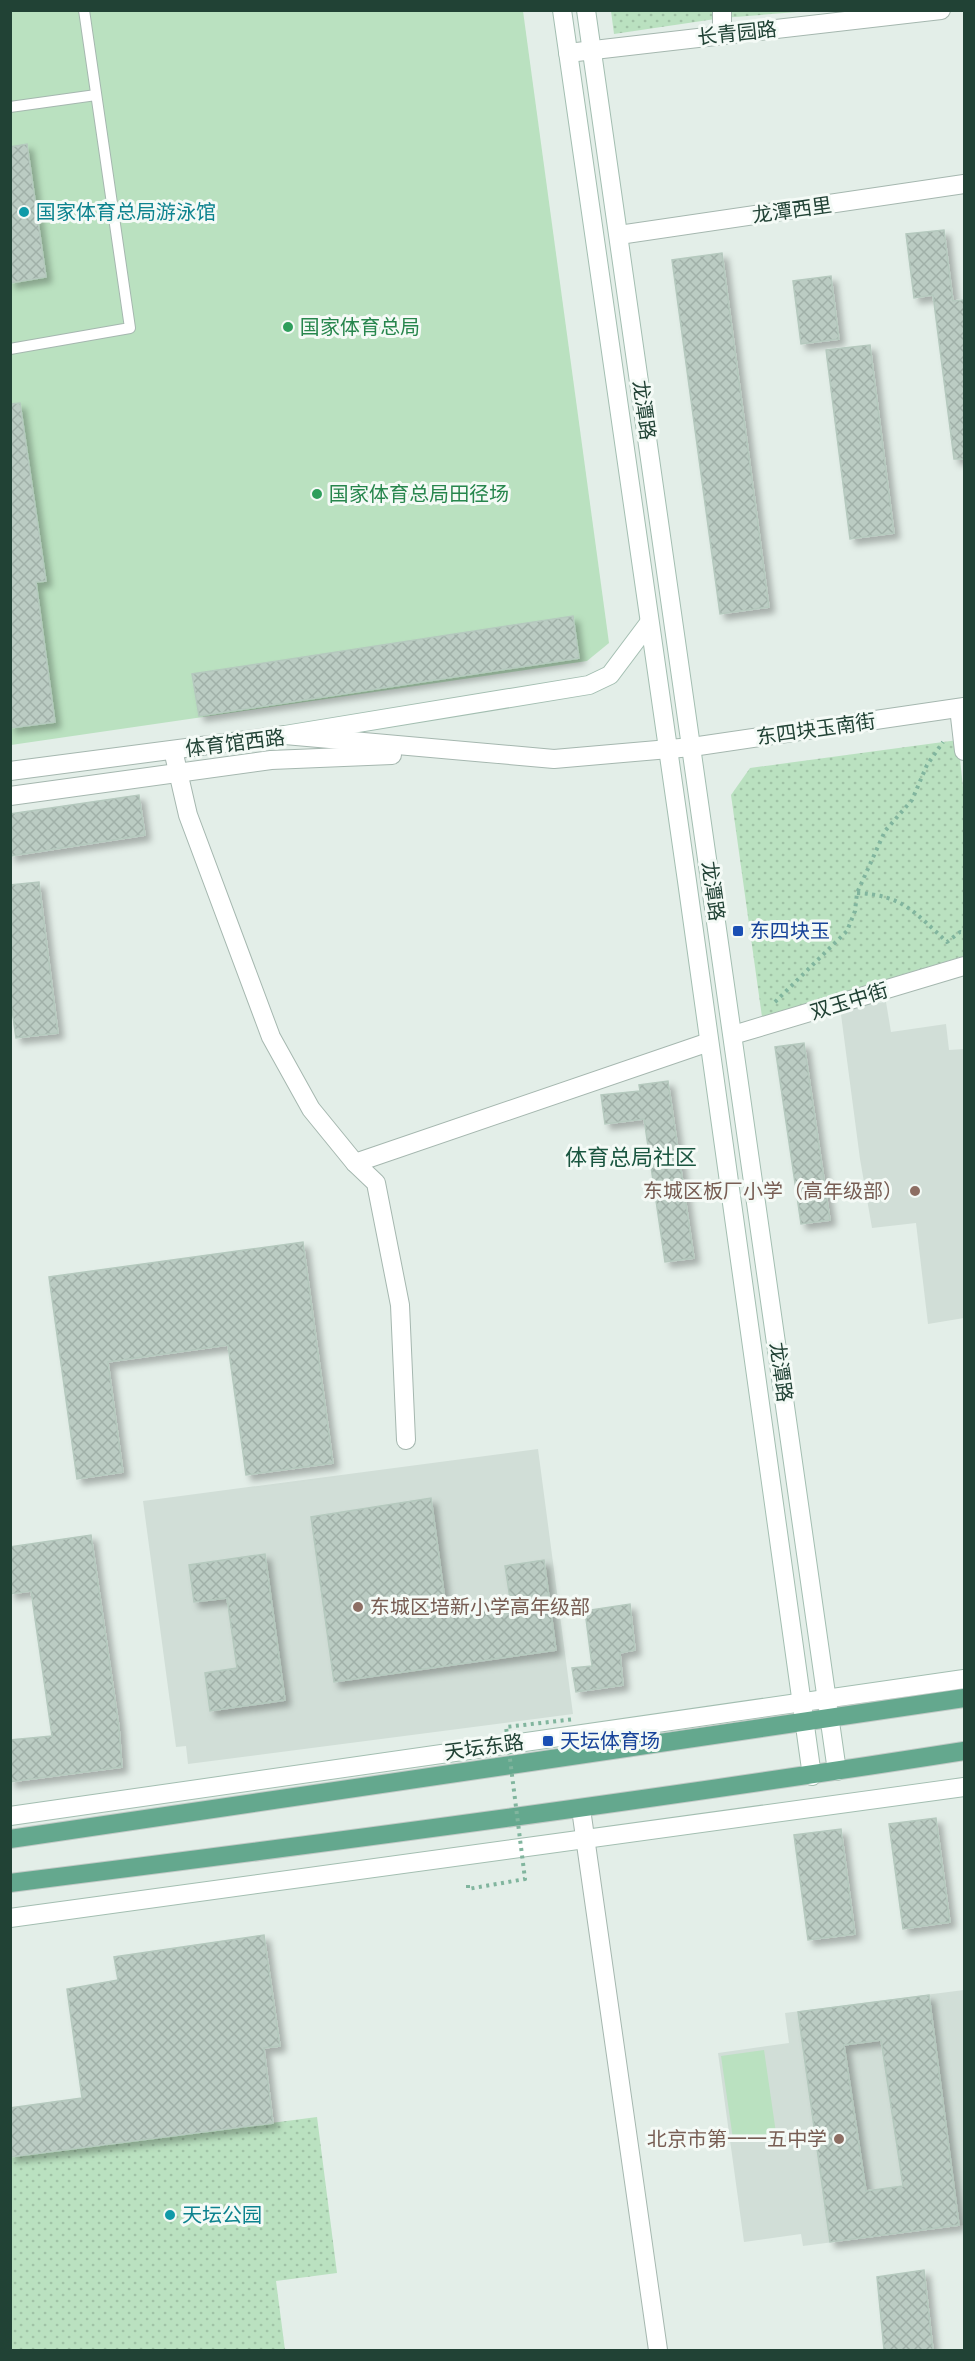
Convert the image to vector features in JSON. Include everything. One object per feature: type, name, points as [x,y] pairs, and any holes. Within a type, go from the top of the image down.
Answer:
[{"type":"main road","name":"天坛东路","points":[[10,1839],[964,1698]]},
{"type":"main road","points":[[10,1883],[581,1809],[813,1776],[964,1750]]},
{"type":"street","name":"龙潭路","points":[[562,10],[813,1776]]},
{"type":"street","name":"龙潭路","points":[[586,10],[837,1771]]},
{"type":"street","points":[[722,10],[722,35]]},
{"type":"street","name":"长青园路","points":[[568,53],[942,10]]},
{"type":"street","name":"龙潭西里","points":[[619,235],[964,184]]},
{"type":"street","points":[[285,735],[589,685],[610,675],[649,623]]},
{"type":"street","points":[[962,707],[964,751]]},
{"type":"street","name":"东四块玉南街","points":[[667,750],[962,707]]},
{"type":"street","name":"体育馆西路","points":[[10,771],[285,735],[554,759],[667,750]]},
{"type":"street","points":[[173,750],[176,772],[188,815],[271,1037],[311,1108],[355,1163],[376,1183],[400,1305],[406,1440]]},
{"type":"street","name":"体育馆西路","points":[[10,796],[271,760],[460,752]]},
{"type":"street","name":"双玉中街","points":[[733,1035],[771,1026],[964,966]]},
{"type":"street","points":[[355,1163],[709,1042]]},
{"type":"street","points":[[10,1816],[964,1679]]},
{"type":"street","points":[[10,1918],[964,1787]]},
{"type":"street","points":[[581,1809],[658,2350]]},
{"type":"lane","points":[[10,349],[130,328],[84,10]]},
{"type":"lane","points":[[10,107],[96,95]]},
{"type":"path","points":[[771,1026],[772,1006],[847,931],[855,911],[857,893],[885,831],[912,800],[927,765],[945,738]]},
{"type":"path","points":[[857,893],[878,894],[903,903],[947,942],[960,932],[964,933]]},
{"type":"path","points":[[468,1885],[468,1889],[525,1879],[506,1727],[575,1719]]},
{"type":"shaded area","name":"东城区板厂小学（高年级部）","points":[[886,1002],[891,1032],[946,1024],[949,1050],[964,1049],[964,1318],[928,1324],[916,1223],[872,1228],[860,1159],[840,1007]]},
{"type":"shaded area","name":"东城区培新小学高年级部","points":[[538,1449],[573,1714],[188,1764],[186,1746],[176,1747],[143,1501]]},
{"type":"shaded area","name":"北京市第一一五中学","points":[[964,1990],[964,2225],[803,2246],[801,2234],[744,2242],[718,2053],[789,2043],[785,2013]]},
{"type":"green space","name":"国家体育总局","points":[[10,11],[523,11],[609,643],[587,661],[11,745]]},
{"type":"green space","points":[[611,11],[810,11],[722,18],[614,34]]},
{"type":"green space","points":[[958,740],[964,797],[964,956],[762,1017],[731,795],[750,768]]},
{"type":"green space","points":[[764,2050],[776,2133],[733,2139],[721,2056]]},
{"type":"green space","name":"天坛公园","points":[[317,2117],[337,2273],[276,2281],[285,2350],[11,2350],[11,2157]]},
{"type":"building","name":"国家体育总局游泳馆","points":[[27,144],[46,277],[10,283],[10,147]]},
{"type":"building","points":[[944,230],[953,301],[964,300],[964,459],[954,459],[933,295],[914,298],[906,234]]},
{"type":"building","points":[[722,253],[769,607],[720,614],[672,260]]},
{"type":"building","points":[[831,276],[839,339],[801,344],[793,281]]},
{"type":"building","points":[[870,345],[894,533],[850,539],[826,350]]},
{"type":"building","points":[[20,403],[46,581],[36,582],[55,722],[10,728],[10,404]]},
{"type":"building","points":[[573,616],[579,658],[199,716],[192,674]]},
{"type":"building","points":[[139,795],[145,835],[10,856],[10,814]]},
{"type":"building","points":[[39,882],[58,1033],[16,1038],[10,996],[10,885]]},
{"type":"building","points":[[804,1043],[830,1220],[801,1224],[775,1047]]},
{"type":"building","points":[[668,1081],[694,1258],[665,1262],[644,1119],[605,1124],[601,1095],[640,1091],[639,1085]]},
{"type":"building","points":[[303,1242],[333,1463],[246,1475],[228,1345],[108,1362],[123,1472],[77,1479],[49,1277]]},
{"type":"building","points":[[431,1498],[447,1615],[511,1605],[505,1566],[544,1560],[556,1650],[334,1682],[311,1517]]},
{"type":"building","points":[[91,1535],[119,1727],[122,1767],[10,1782],[10,1740],[52,1736],[31,1591],[10,1594],[10,1547]]},
{"type":"building","points":[[265,1554],[285,1700],[210,1711],[205,1673],[237,1668],[227,1598],[194,1602],[189,1565]]},
{"type":"building","points":[[630,1604],[635,1650],[620,1653],[623,1685],[576,1692],[572,1668],[592,1666],[585,1611]]},
{"type":"building","points":[[936,1818],[950,1922],[903,1929],[889,1824]]},
{"type":"building","points":[[841,1829],[855,1934],[808,1940],[794,1835]]},
{"type":"building","points":[[264,1935],[280,2046],[264,2048],[273,2123],[10,2157],[10,2108],[82,2098],[67,1989],[118,1980],[114,1957]]},
{"type":"building","points":[[929,1995],[959,2225],[830,2242],[798,2012]],"holes":[[[881,2040],[903,2186],[866,2191],[844,2045]]]},
{"type":"building","points":[[924,2270],[933,2350],[884,2350],[877,2277]]},
{"type":"place","name":"国家体育总局游泳馆","points":[[24,212]]},
{"type":"place","name":"国家体育总局","points":[[288,327]]},
{"type":"place","name":"国家体育总局田径场","points":[[317,494]]},
{"type":"place","name":"东四块玉","points":[[738,931]]},
{"type":"place","name":"东城区板厂小学（高年级部）","points":[[915,1191]]},
{"type":"place","name":"东城区培新小学高年级部","points":[[358,1607]]},
{"type":"place","name":"天坛体育场","points":[[548,1741]]},
{"type":"place","name":"北京市第一一五中学","points":[[839,2139]]},
{"type":"place","name":"天坛公园","points":[[170,2215]]},
{"type":"district","name":"体育总局社区","points":[[631,1157]]}]
